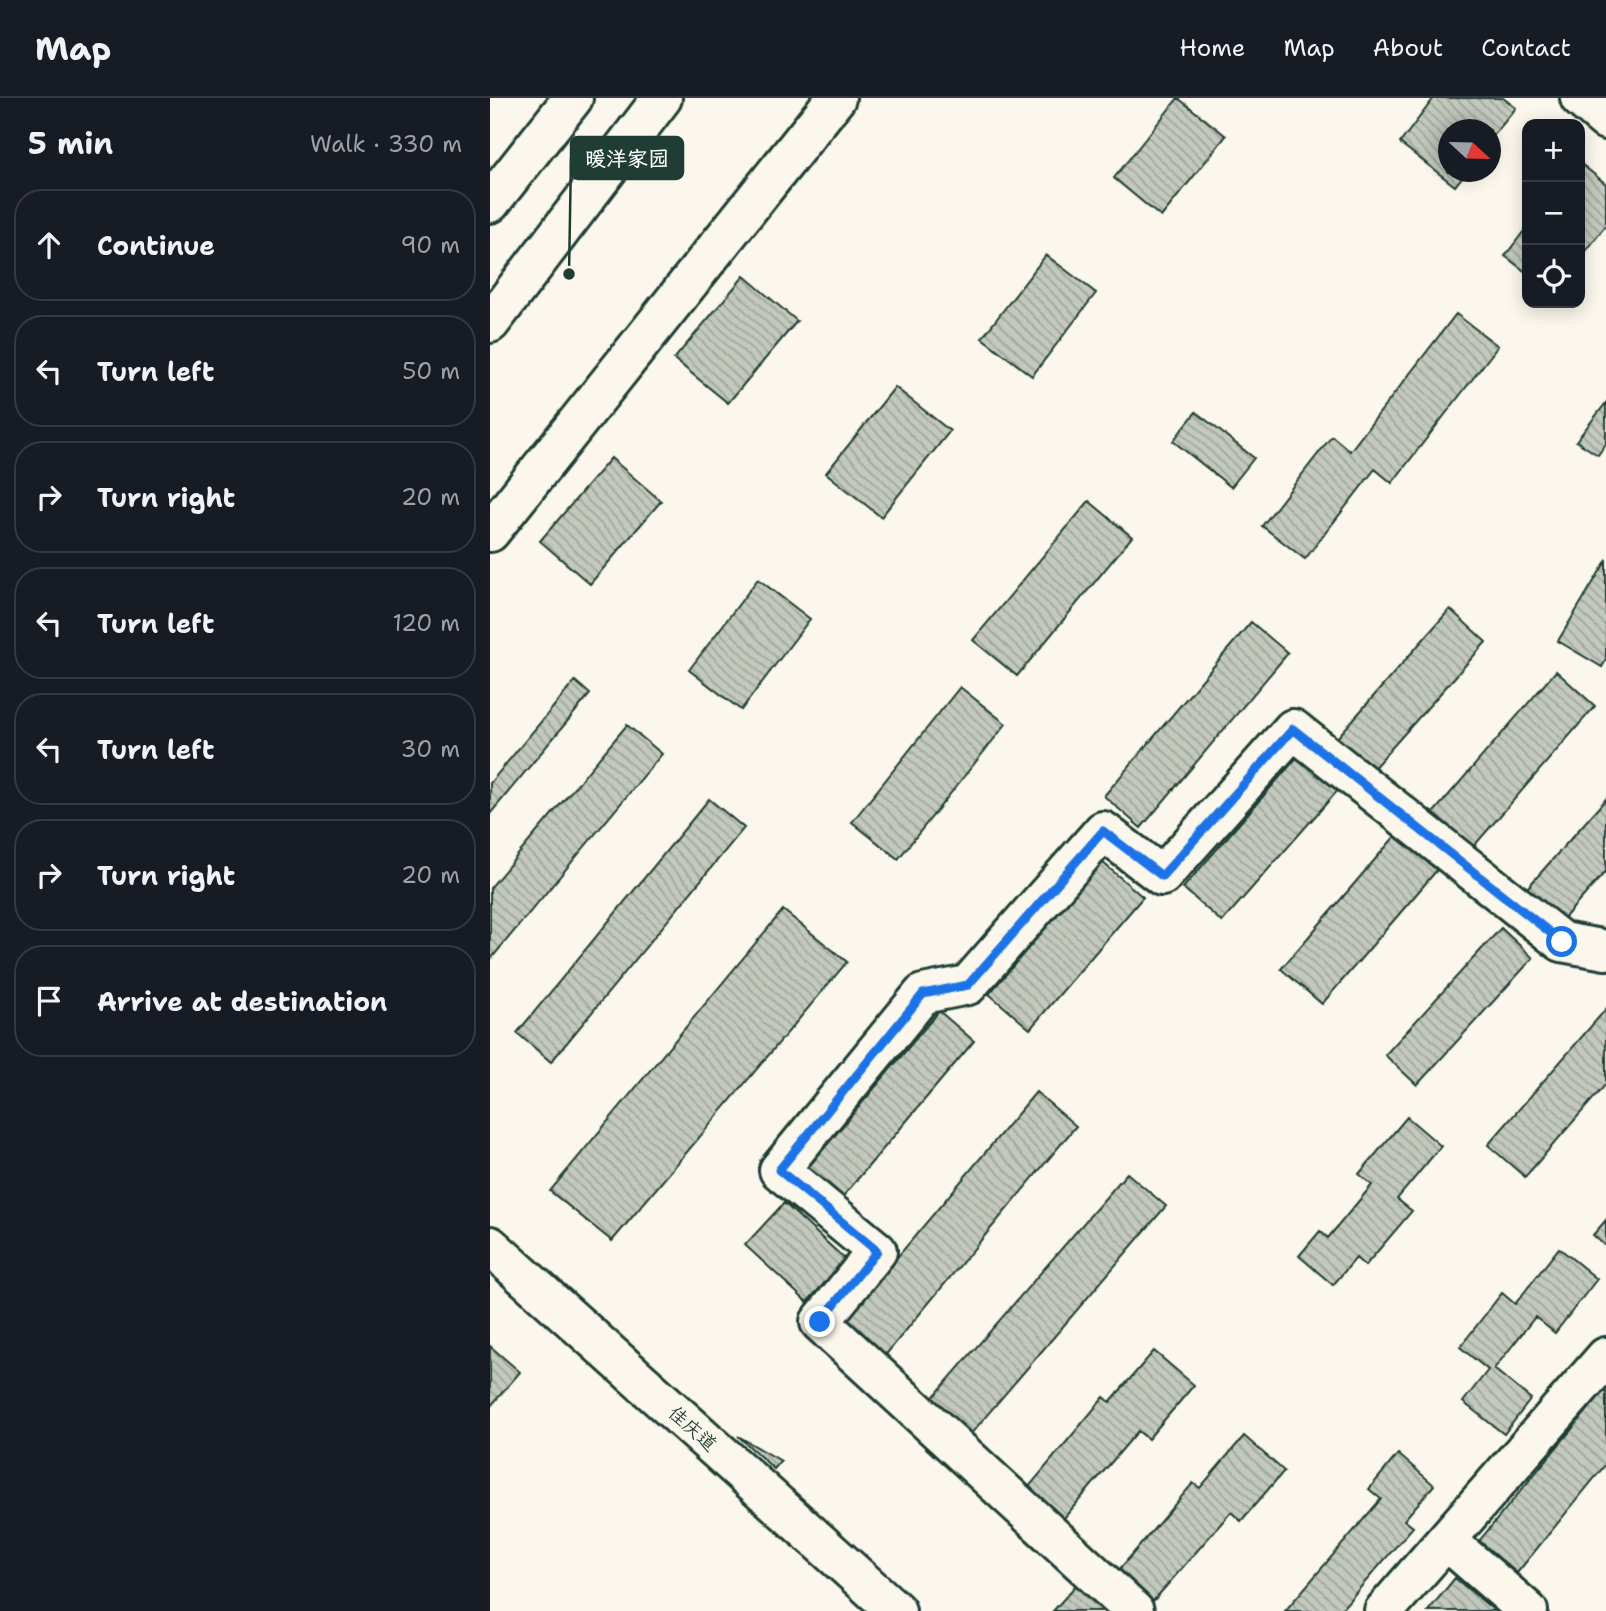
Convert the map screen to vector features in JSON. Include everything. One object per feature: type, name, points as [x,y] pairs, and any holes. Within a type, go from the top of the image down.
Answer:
[{"type":"street","points":[[490,203],[573,98]]},
{"type":"street","points":[[490,323],[662,98]]},
{"type":"street","points":[[490,532],[836,98]]},
{"type":"street","points":[[1580,98],[1606,120]]},
{"type":"street","points":[[1134,1611],[820,1322],[877,1251],[779,1170],[923,994],[968,985],[1103,831],[1162,876],[1293,729],[1562,942],[1606,950]]},
{"type":"street","name":"佳庆道","points":[[490,1245],[896,1611]]},
{"type":"street","points":[[1384,1611],[1606,1357]]},
{"type":"street","points":[[1446,1540],[1528,1611]]},
{"type":"building","points":[[1178,98],[1226,136],[1161,217],[1114,178]]},
{"type":"building","points":[[1434,98],[1503,98],[1516,108],[1501,126],[1501,119],[1438,119],[1438,173],[1400,143]]},
{"type":"building","points":[[1585,167],[1606,184],[1606,225],[1585,252]]},
{"type":"building","points":[[1522,234],[1522,269],[1505,256]]},
{"type":"building","points":[[1046,255],[1096,293],[1032,376],[982,338]]},
{"type":"building","points":[[744,276],[797,321],[728,403],[674,359]]},
{"type":"building","points":[[1456,314],[1498,346],[1392,483],[1375,469],[1305,559],[1262,526],[1332,436],[1350,451]]},
{"type":"building","points":[[895,387],[950,431],[881,517],[826,473]]},
{"type":"building","points":[[1606,403],[1606,444],[1598,455],[1576,441]]},
{"type":"building","points":[[1196,412],[1254,458],[1231,487],[1173,441]]},
{"type":"building","points":[[611,458],[661,501],[590,584],[540,541]]},
{"type":"building","points":[[1089,501],[1132,537],[1017,676],[973,640]]},
{"type":"building","points":[[1606,561],[1606,660],[1602,667],[1558,641]]},
{"type":"building","points":[[758,579],[810,619],[741,710],[689,670]]},
{"type":"building","points":[[1450,609],[1486,642],[1372,770],[1337,738]]},
{"type":"building","points":[[1251,622],[1288,653],[1141,828],[1104,796]]},
{"type":"building","points":[[1556,671],[1595,706],[1467,854],[1428,819]]},
{"type":"building","points":[[575,681],[590,694],[490,814],[490,783]]},
{"type":"building","points":[[960,687],[1006,724],[898,859],[852,822]]},
{"type":"building","points":[[627,725],[662,754],[490,960],[490,888]]},
{"type":"building","points":[[1300,754],[1339,789],[1222,922],[1183,888]]},
{"type":"building","points":[[709,799],[744,828],[551,1062],[517,1033]]},
{"type":"building","points":[[1606,799],[1606,871],[1557,926],[1521,895]]},
{"type":"building","points":[[1396,835],[1437,870],[1322,1004],[1281,969]]},
{"type":"building","points":[[1102,862],[1143,897],[1030,1029],[989,994]]},
{"type":"building","points":[[783,910],[847,962],[612,1241],[550,1191]]},
{"type":"building","points":[[1501,928],[1533,958],[1417,1085],[1385,1055]]},
{"type":"building","points":[[1606,1009],[1606,1084],[1525,1177],[1488,1145]]},
{"type":"building","points":[[939,1011],[974,1041],[840,1200],[805,1171]]},
{"type":"building","points":[[1036,1092],[1076,1126],[878,1364],[837,1329]]},
{"type":"building","points":[[1407,1117],[1441,1146],[1397,1199],[1412,1211],[1365,1266],[1356,1258],[1333,1285],[1299,1256],[1320,1231],[1328,1238],[1372,1185],[1359,1174]]},
{"type":"building","points":[[1127,1173],[1166,1206],[964,1442],[922,1410]]},
{"type":"building","points":[[784,1203],[846,1260],[807,1302],[745,1245]]},
{"type":"building","points":[[1606,1220],[1606,1247],[1593,1235]]},
{"type":"building","points":[[1559,1248],[1597,1279],[1555,1333],[1535,1317],[1494,1369],[1531,1399],[1504,1434],[1463,1402],[1488,1370],[1460,1347],[1502,1293],[1515,1304]]},
{"type":"building","points":[[490,1346],[520,1372],[490,1407]]},
{"type":"building","points":[[1154,1351],[1194,1385],[1148,1439],[1138,1431],[1058,1525],[1022,1495],[1104,1397],[1110,1402]]},
{"type":"building","points":[[1606,1388],[1606,1464],[1517,1573],[1479,1541]]},
{"type":"building","points":[[738,1436],[781,1461],[774,1469]]},
{"type":"building","points":[[1244,1436],[1284,1471],[1241,1521],[1231,1512],[1148,1607],[1113,1577],[1193,1483],[1200,1488]]},
{"type":"building","points":[[1398,1454],[1434,1485],[1404,1520],[1413,1527],[1340,1611],[1285,1611],[1381,1499],[1369,1489]]},
{"type":"building","points":[[1455,1578],[1495,1611],[1428,1611]]},
{"type":"building","points":[[1078,1583],[1109,1611],[1053,1611]]},
{"type":"place","name":"暖洋家园","points":[[569,274]]},
{"type":"route","points":[[820,1322],[877,1251],[779,1170],[923,994],[968,985],[1103,831],[1162,876],[1293,729],[1562,942]]}]
